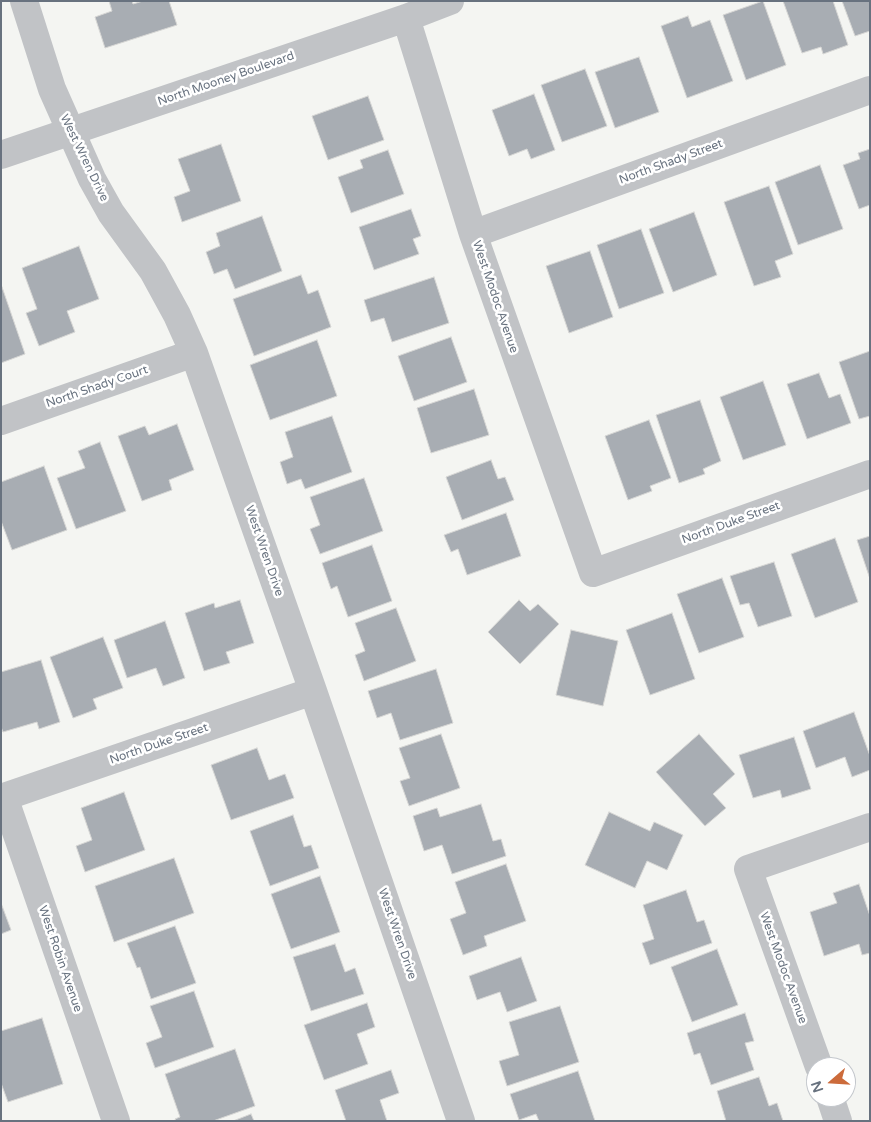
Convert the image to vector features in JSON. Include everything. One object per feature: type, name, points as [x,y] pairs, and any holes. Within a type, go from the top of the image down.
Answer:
[{"type":"street","name":"West Wren Drive","points":[[24,1],[52,89],[92,179],[111,213],[153,271],[177,315],[194,353],[461,1121]]},
{"type":"street","name":"North Mooney Boulevard","points":[[1,155],[406,18],[450,1]]},
{"type":"street","name":"West Modoc Avenue","points":[[406,18],[473,234],[592,573]]},
{"type":"street","name":"North Shady Street","points":[[473,234],[870,90]]},
{"type":"street","name":"North Shady Court","points":[[1,421],[194,353]]},
{"type":"street","name":"North Duke Street","points":[[592,573],[870,474]]},
{"type":"street","name":"North Duke Street","points":[[3,798],[313,691]]},
{"type":"street","name":"West Robin Avenue","points":[[3,798],[116,1121]]},
{"type":"street","name":"West Modoc Avenue","points":[[815,1057],[748,870],[870,827]]},
{"type":"street","points":[[833,1107],[838,1121]]},
{"type":"building","points":[[109,1],[132,1],[133,4],[143,1],[169,1],[177,25],[105,48],[95,17],[112,11]]},
{"type":"building","points":[[763,1],[786,65],[746,80],[723,15]]},
{"type":"building","points":[[783,1],[833,1],[848,45],[823,54],[821,47],[802,53]]},
{"type":"building","points":[[842,1],[870,1],[870,31],[855,36]]},
{"type":"building","points":[[688,16],[692,27],[710,20],[733,81],[687,98],[661,26]]},
{"type":"building","points":[[639,57],[659,112],[615,128],[595,72]]},
{"type":"building","points":[[585,69],[607,126],[562,142],[541,85]]},
{"type":"building","points":[[534,94],[555,150],[531,159],[527,149],[509,156],[492,110]]},
{"type":"building","points":[[368,96],[384,140],[328,160],[312,116]]},
{"type":"building","points":[[221,144],[241,201],[182,222],[174,197],[190,191],[178,159]]},
{"type":"building","points":[[870,149],[870,205],[859,209],[843,165],[860,159],[858,153]]},
{"type":"building","points":[[388,150],[404,194],[351,213],[338,177],[363,168],[360,160]]},
{"type":"building","points":[[820,165],[843,229],[798,245],[775,182]]},
{"type":"building","points":[[769,186],[793,254],[775,261],[781,277],[754,286],[724,202]]},
{"type":"building","points":[[411,209],[421,236],[413,239],[419,254],[374,270],[359,227]]},
{"type":"building","points":[[694,212],[717,275],[673,292],[649,229]]},
{"type":"building","points":[[262,216],[282,271],[235,289],[227,269],[214,274],[206,252],[220,246],[216,233]]},
{"type":"building","points":[[641,229],[664,293],[619,309],[597,245]]},
{"type":"building","points":[[79,246],[99,299],[67,311],[75,332],[39,346],[26,313],[37,309],[22,268]]},
{"type":"building","points":[[590,251],[613,317],[569,333],[546,266]]},
{"type":"building","points":[[301,275],[308,294],[318,290],[331,327],[254,356],[233,299]]},
{"type":"building","points":[[434,277],[449,323],[392,342],[384,318],[371,322],[364,300]]},
{"type":"building","points":[[1,287],[25,354],[1,363]]},
{"type":"building","points":[[451,337],[467,382],[414,401],[398,356]]},
{"type":"building","points":[[317,340],[337,396],[270,420],[250,365]]},
{"type":"building","points":[[870,351],[870,416],[859,419],[839,362]]},
{"type":"building","points":[[819,373],[829,398],[840,394],[851,423],[807,439],[787,384]]},
{"type":"building","points":[[763,381],[786,445],[743,460],[720,397]]},
{"type":"building","points":[[474,389],[489,435],[431,453],[417,408]]},
{"type":"building","points":[[700,400],[721,461],[703,469],[705,474],[679,483],[656,415]]},
{"type":"building","points":[[332,416],[352,472],[305,489],[301,479],[287,484],[280,462],[293,457],[285,432]]},
{"type":"building","points":[[649,420],[671,478],[650,486],[652,491],[628,500],[605,436]]},
{"type":"building","points":[[177,424],[194,470],[169,480],[172,490],[142,501],[118,436],[145,426],[149,435]]},
{"type":"building","points":[[100,442],[126,511],[76,529],[57,478],[85,468],[78,451]]},
{"type":"building","points":[[491,460],[498,479],[505,477],[514,500],[462,520],[446,477]]},
{"type":"building","points":[[44,466],[67,530],[12,550],[1,521],[1,482]]},
{"type":"building","points":[[364,478],[383,531],[320,554],[310,529],[320,525],[310,497]]},
{"type":"building","points":[[506,513],[521,556],[467,575],[458,549],[451,552],[444,535]]},
{"type":"building","points":[[870,536],[870,579],[857,540]]},
{"type":"building","points":[[835,538],[858,602],[815,618],[791,554]]},
{"type":"building","points":[[372,545],[392,601],[348,617],[337,586],[331,589],[322,563]]},
{"type":"building","points":[[774,562],[792,616],[758,627],[749,603],[740,605],[730,576]]},
{"type":"building","points":[[722,578],[744,637],[699,653],[677,594]]},
{"type":"building","points":[[240,600],[254,643],[226,652],[230,663],[204,671],[185,613],[214,603],[215,608]]},
{"type":"building","points":[[519,600],[530,611],[538,604],[559,624],[520,664],[488,632]]},
{"type":"building","points":[[396,608],[416,661],[364,681],[355,655],[365,651],[355,623]]},
{"type":"building","points":[[672,613],[695,679],[650,695],[626,630]]},
{"type":"building","points":[[165,621],[185,678],[163,686],[156,668],[127,678],[114,640]]},
{"type":"building","points":[[571,630],[618,641],[603,706],[556,695]]},
{"type":"building","points":[[103,637],[123,688],[93,699],[97,709],[73,718],[50,657]]},
{"type":"building","points":[[41,660],[60,722],[39,729],[37,722],[3,732],[1,727],[1,672]]},
{"type":"building","points":[[436,669],[453,723],[400,740],[391,713],[377,718],[368,691]]},
{"type":"building","points":[[854,712],[870,756],[870,770],[852,777],[845,757],[816,768],[803,731]]},
{"type":"building","points":[[441,734],[460,788],[409,806],[400,781],[410,778],[399,748]]},
{"type":"building","points":[[699,734],[735,774],[713,794],[726,808],[705,826],[656,772]]},
{"type":"building","points":[[794,737],[811,789],[782,798],[780,790],[753,798],[739,755]]},
{"type":"building","points":[[257,748],[269,780],[285,774],[294,798],[231,820],[211,765]]},
{"type":"building","points":[[124,792],[145,850],[85,872],[76,846],[92,840],[81,808]]},
{"type":"building","points":[[481,804],[493,841],[501,839],[506,856],[452,874],[442,845],[424,851],[413,816],[437,808],[440,817]]},
{"type":"building","points":[[609,812],[650,831],[654,822],[683,835],[667,870],[647,861],[635,888],[585,865]]},
{"type":"building","points":[[293,815],[304,847],[311,845],[319,868],[270,886],[250,831]]},
{"type":"building","points":[[174,858],[194,913],[114,942],[95,886]]},
{"type":"building","points":[[506,864],[526,921],[484,936],[487,946],[463,955],[450,919],[466,913],[455,882]]},
{"type":"building","points":[[320,876],[340,932],[291,949],[271,894]]},
{"type":"building","points":[[859,884],[870,916],[870,953],[862,955],[859,944],[824,956],[810,912],[837,903],[833,893]]},
{"type":"building","points":[[686,890],[697,922],[704,920],[712,943],[650,965],[642,943],[654,939],[643,905]]},
{"type":"building","points":[[1,903],[11,930],[1,934]]},
{"type":"building","points":[[175,926],[196,983],[151,999],[140,967],[137,968],[127,943]]},
{"type":"building","points":[[335,944],[345,972],[355,968],[364,994],[311,1011],[293,957]]},
{"type":"building","points":[[717,949],[738,1005],[692,1022],[671,967]]},
{"type":"building","points":[[521,957],[537,1001],[507,1012],[500,992],[477,1000],[469,976]]},
{"type":"building","points":[[194,991],[214,1047],[155,1068],[146,1043],[162,1037],[150,1006]]},
{"type":"building","points":[[367,1003],[375,1027],[357,1034],[368,1064],[324,1080],[304,1025]]},
{"type":"building","points":[[560,1006],[579,1062],[507,1086],[499,1061],[519,1055],[509,1022]]},
{"type":"building","points":[[745,1013],[754,1041],[745,1043],[754,1070],[711,1085],[700,1053],[694,1055],[687,1033]]},
{"type":"building","points":[[42,1018],[63,1084],[8,1102],[1,1083],[1,1031]]},
{"type":"building","points":[[235,1049],[255,1106],[213,1121],[176,1121],[175,1119],[180,1117],[165,1074]]},
{"type":"building","points":[[391,1070],[399,1093],[380,1100],[387,1121],[346,1121],[335,1090]]},
{"type":"building","points":[[578,1071],[595,1121],[539,1121],[536,1114],[519,1120],[510,1094]]},
{"type":"building","points":[[759,1077],[769,1106],[777,1103],[783,1121],[726,1121],[717,1091]]},
{"type":"building","points":[[251,1114],[254,1121],[233,1121]]}]
